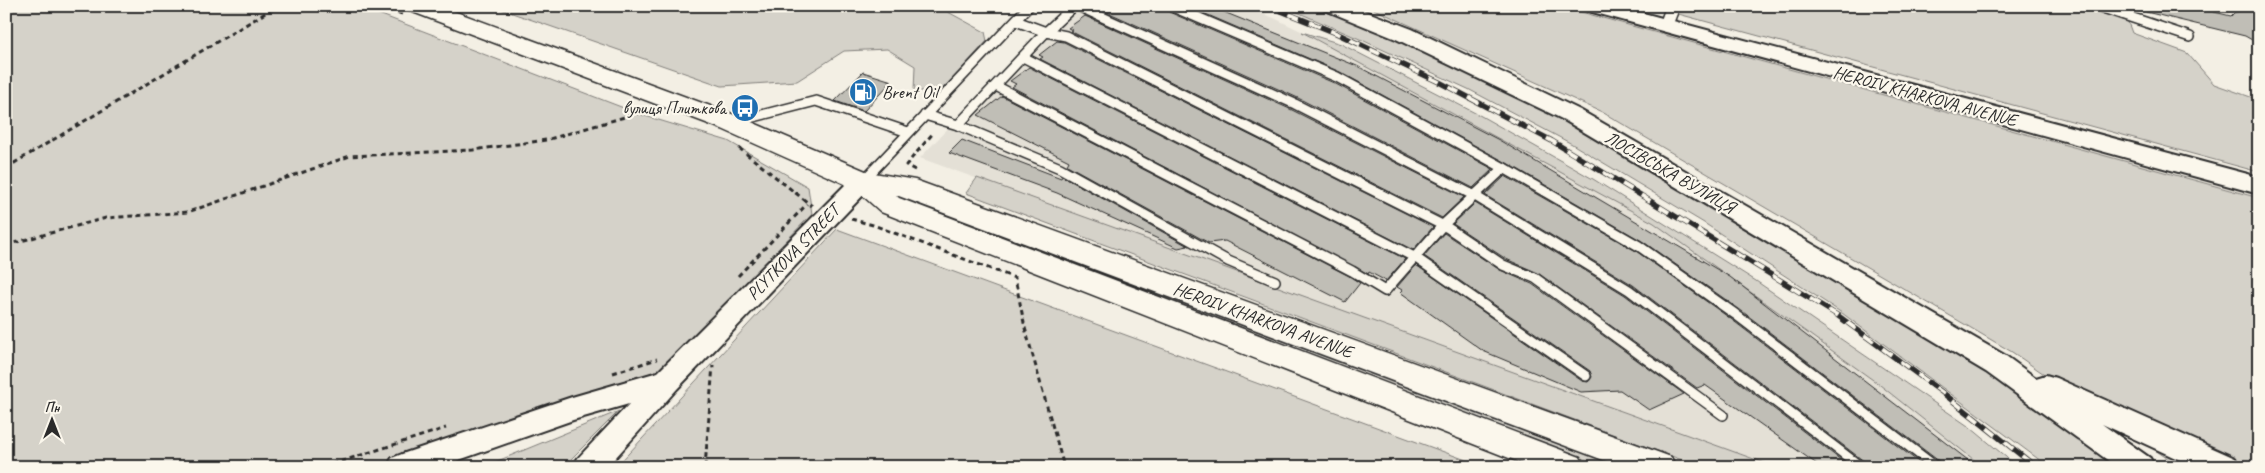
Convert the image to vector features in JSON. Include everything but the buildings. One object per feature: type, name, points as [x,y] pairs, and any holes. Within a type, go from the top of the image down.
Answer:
[{"type":"main road","name":"HEROIV KHARKOVA AVENUE","points":[[418,6],[731,123],[863,180],[906,187],[1660,467]]},
{"type":"main road","name":"HEROIV KHARKOVA AVENUE","points":[[863,180],[890,205],[1368,391],[1570,467]]},
{"type":"street","name":"ЛОСІВСЬКА ВУЛИЦЯ","points":[[1332,6],[1404,34],[1572,115],[1996,364]]},
{"type":"street","name":"HEROIV KHARKOVA AVENUE","points":[[1592,6],[1669,16],[2259,186]]},
{"type":"street","name":"PLYTKOVA STREET","points":[[588,467],[663,370],[830,214],[863,180]]},
{"type":"street","points":[[1996,364],[2140,467]]},
{"type":"street","points":[[1996,364],[2224,467]]},
{"type":"street","points":[[402,467],[572,409],[663,370]]},
{"type":"lane","name":"PLYTKOVA STREET","points":[[863,180],[1029,6]]},
{"type":"lane","points":[[958,125],[1046,32],[1074,6]]},
{"type":"lane","points":[[1078,6],[1295,104],[1475,196],[1629,290],[1861,467]]},
{"type":"lane","points":[[1171,6],[1337,77],[1504,168],[1639,246],[1735,314],[1936,467]]},
{"type":"lane","points":[[2096,6],[2190,38]]},
{"type":"lane","points":[[1016,21],[1046,32],[1066,36],[1443,225],[1503,265],[1535,278],[1723,415]]},
{"type":"lane","points":[[1023,57],[1416,258],[1586,376]]},
{"type":"lane","points":[[996,86],[1352,271],[1385,291],[1416,258],[1443,225],[1504,168]]},
{"type":"lane","points":[[731,123],[816,101],[908,132]]},
{"type":"lane","points":[[924,115],[958,125],[1060,168],[1228,261],[1275,282]]},
{"type":"path","points":[[6,168],[277,6]]},
{"type":"path","points":[[6,245],[106,218],[188,212],[350,156],[473,150],[546,140],[653,108]]},
{"type":"path","points":[[733,281],[807,204],[830,214],[872,225],[1015,278],[1025,328],[1064,467]]},
{"type":"path","points":[[705,467],[713,365],[720,358]]},
{"type":"path","points":[[603,377],[663,370]]},
{"type":"path","points":[[324,467],[454,425]]},
{"type":"shaded area","points":[[6,6],[358,6],[642,115],[728,141],[808,187],[812,214],[662,369],[373,467],[6,467]]},
{"type":"shaded area","points":[[492,6],[937,6],[985,32],[987,41],[941,91],[914,91],[915,66],[887,49],[844,51],[797,81],[722,86]]},
{"type":"shaded area","points":[[1063,6],[1240,6],[1274,18],[1429,93],[1740,273],[1983,467],[1776,467],[920,158]]},
{"type":"shaded area","points":[[1283,6],[1326,6],[1429,46],[1702,191],[2137,467],[2049,467],[1842,313],[1704,223],[1572,144],[1468,89]]},
{"type":"shaded area","points":[[1367,6],[1559,6],[2259,198],[2259,467],[2180,467],[2012,352],[1602,112]]},
{"type":"shaded area","points":[[1649,6],[2122,6],[2132,33],[2187,53],[2214,84],[2259,100],[2259,172]]},
{"type":"shaded area","points":[[1302,32],[1341,44],[1481,116],[1593,179],[1756,281],[1971,428],[2018,467],[1983,467],[1880,385],[1654,223]]},
{"type":"shaded area","points":[[977,178],[1776,467],[1700,467],[966,193]]},
{"type":"shaded area","points":[[907,197],[1624,467],[1604,467],[1201,312],[904,201]]},
{"type":"shaded area","points":[[837,229],[1485,467],[616,467]]},
{"type":"shaded area","points":[[619,411],[563,467],[483,467]]},
{"type":"railway","points":[[1269,6],[1336,33],[1439,82],[1552,141],[1837,315],[1943,393],[2036,467]]},
{"type":"place","name":"Brent Oil","points":[[863,92]]},
{"type":"place","name":"вулиця Плиткова","points":[[745,108]]}]
